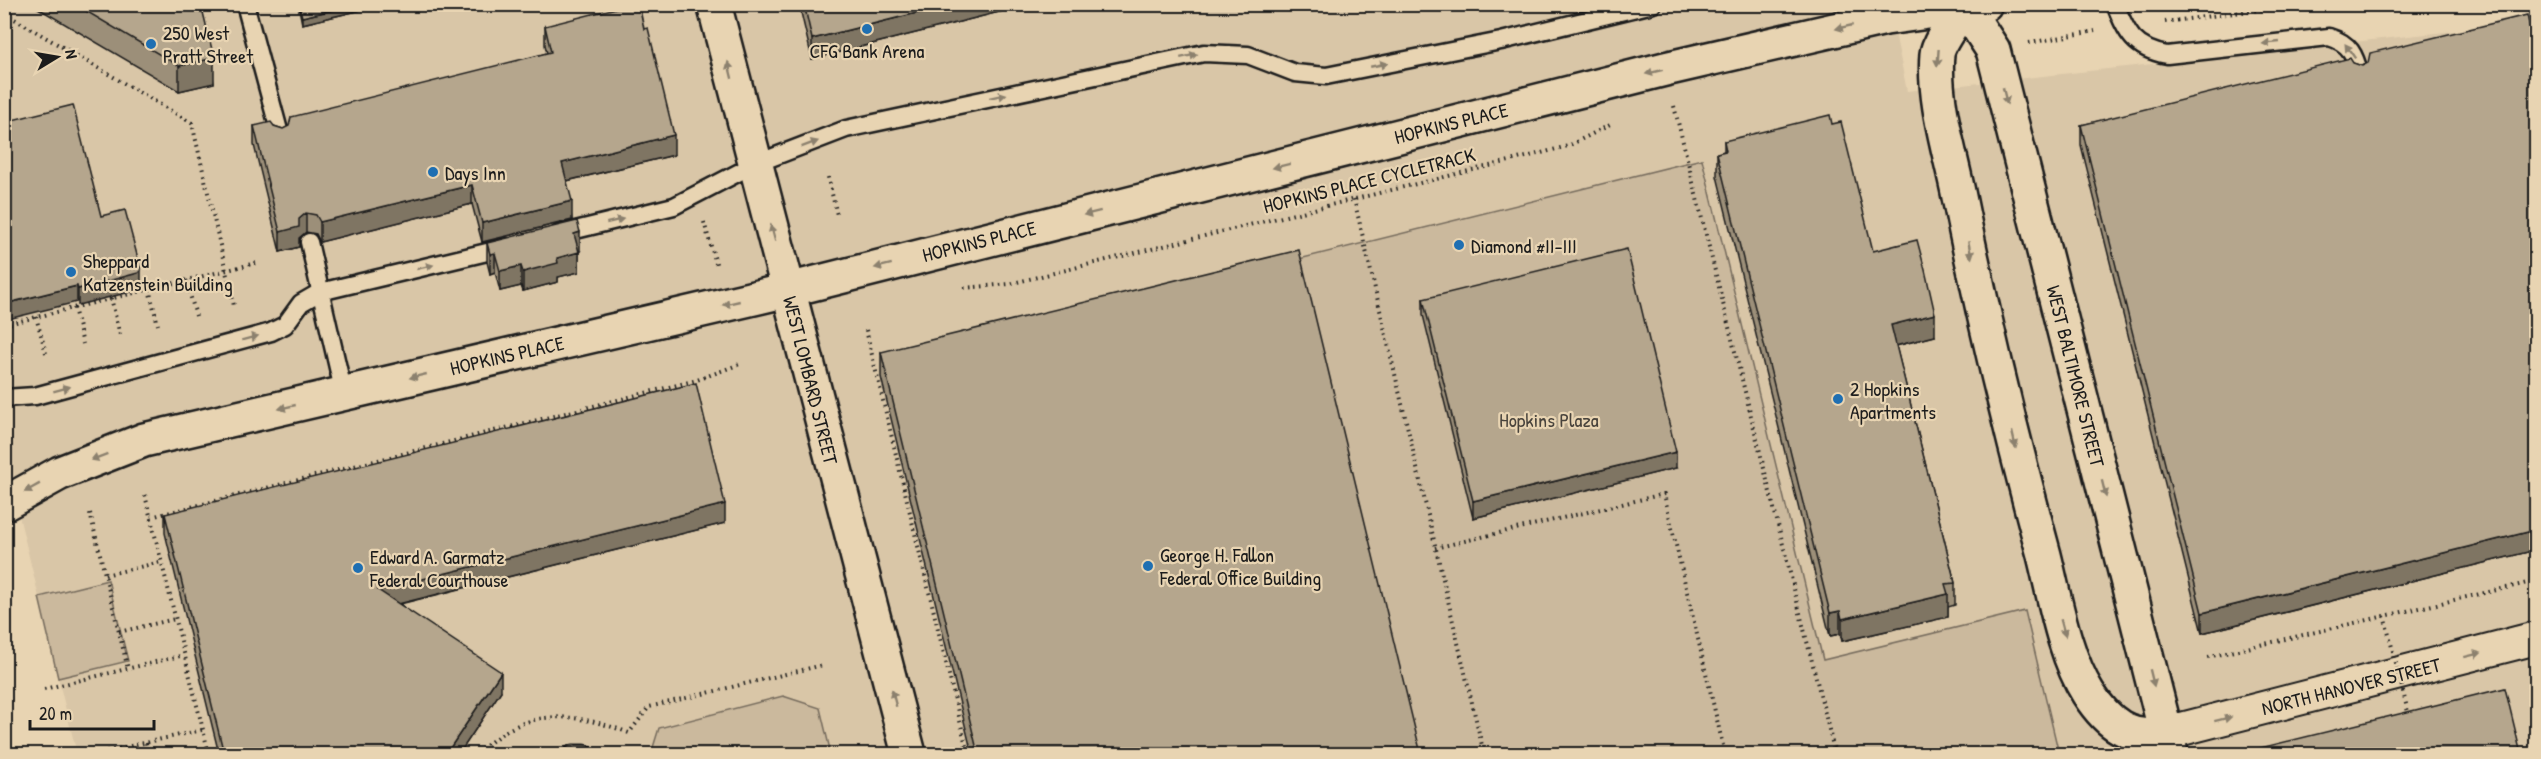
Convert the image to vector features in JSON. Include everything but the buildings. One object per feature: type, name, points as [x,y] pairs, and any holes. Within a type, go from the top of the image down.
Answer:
[{"type":"main road","name":"WEST LOMBARD STREET","points":[[714,4],[909,754]]},
{"type":"main road","name":"HOPKINS PLACE","points":[[4,504],[60,473],[144,440],[788,290],[1665,69],[1886,18],[1968,5]]},
{"type":"main road","name":"WEST BALTIMORE STREET","points":[[1968,5],[1994,50],[2169,744]]},
{"type":"main road","points":[[1968,5],[1937,51],[1937,90],[1973,265],[2022,477],[2068,646],[2087,692],[2106,718],[2127,731],[2169,744]]},
{"type":"street","name":"NORTH HANOVER STREET","points":[[2169,744],[2536,638]]},
{"type":"lane","points":[[245,4],[281,138]]},
{"type":"lane","points":[[547,237],[674,206],[755,164],[846,129],[1204,53],[1248,55],[1295,73],[1326,76],[1501,40],[1653,4]]},
{"type":"lane","points":[[2115,4],[2124,27],[2136,44],[2151,52],[2167,55],[2329,37],[2341,40],[2351,50],[2360,75]]},
{"type":"lane","points":[[309,242],[344,394]]},
{"type":"lane","points":[[4,398],[35,396],[271,332],[285,325],[301,303],[320,292],[523,243]]},
{"type":"lane","points":[[573,754],[585,754]]},
{"type":"path","points":[[8,4],[11,17],[192,123],[234,306]]},
{"type":"path","points":[[2165,22],[2304,4]]},
{"type":"path","points":[[1664,105],[1673,103],[1835,754]]},
{"type":"path","name":"HOPKINS PLACE CYCLETRACK","points":[[953,289],[1009,284],[1568,146],[1618,121]]},
{"type":"path","points":[[828,177],[837,215]]},
{"type":"path","points":[[1354,199],[1484,754]]},
{"type":"path","points":[[704,220],[719,274]]},
{"type":"path","points":[[4,325],[260,262]]},
{"type":"path","points":[[186,280],[196,316]]},
{"type":"path","points":[[149,289],[158,325]]},
{"type":"path","points":[[111,298],[120,334]]},
{"type":"path","points":[[74,308],[83,344]]},
{"type":"path","points":[[36,317],[46,353]]},
{"type":"path","points":[[866,330],[968,754]]},
{"type":"path","points":[[151,517],[697,380],[740,364]]},
{"type":"path","points":[[1435,548],[1664,494],[1725,754]]},
{"type":"path","points":[[145,495],[208,754]]},
{"type":"path","points":[[90,513],[128,669]]},
{"type":"path","points":[[105,575],[161,562]]},
{"type":"path","points":[[2208,657],[2536,581]]},
{"type":"path","points":[[2384,616],[2409,712]]},
{"type":"path","points":[[119,632],[175,619]]},
{"type":"path","points":[[44,689],[184,656]]},
{"type":"path","points":[[477,754],[494,737],[524,722],[562,715],[600,722],[629,733],[649,707],[823,665]]},
{"type":"path","points":[[96,754],[202,730]]},
{"type":"path","points":[[146,743],[149,754]]},
{"type":"shaded area","points":[[1889,4],[1907,91],[2536,22],[2536,754],[831,754],[820,708],[659,728],[651,754],[151,754],[149,745],[110,754],[77,754],[58,678],[128,662],[108,580],[39,597],[5,459],[4,5]]},
{"type":"green space","name":"Hopkins Plaza","points":[[1702,159],[1823,660],[2025,611],[2059,754],[1415,754],[1295,260]]},
{"type":"green space","points":[[108,580],[128,661],[58,678],[39,597]]},
{"type":"green space","points":[[783,696],[820,708],[831,754],[651,754],[659,728]]},
{"type":"place","name":"CFG Bank Arena","points":[[867,29]]},
{"type":"place","name":"250 West Pratt Street","points":[[151,44]]},
{"type":"place","name":"Days Inn","points":[[433,172]]},
{"type":"place","name":"Diamond #II-III","points":[[1459,245]]},
{"type":"place","name":"Sheppard Katzenstein Building","points":[[71,272]]},
{"type":"place","name":"2 Hopkins Apartments","points":[[1838,399]]},
{"type":"place","name":"George H. Fallon Federal Office Building","points":[[1148,566]]},
{"type":"place","name":"Edward A. Garmatz Federal Courthouse","points":[[358,568]]}]
